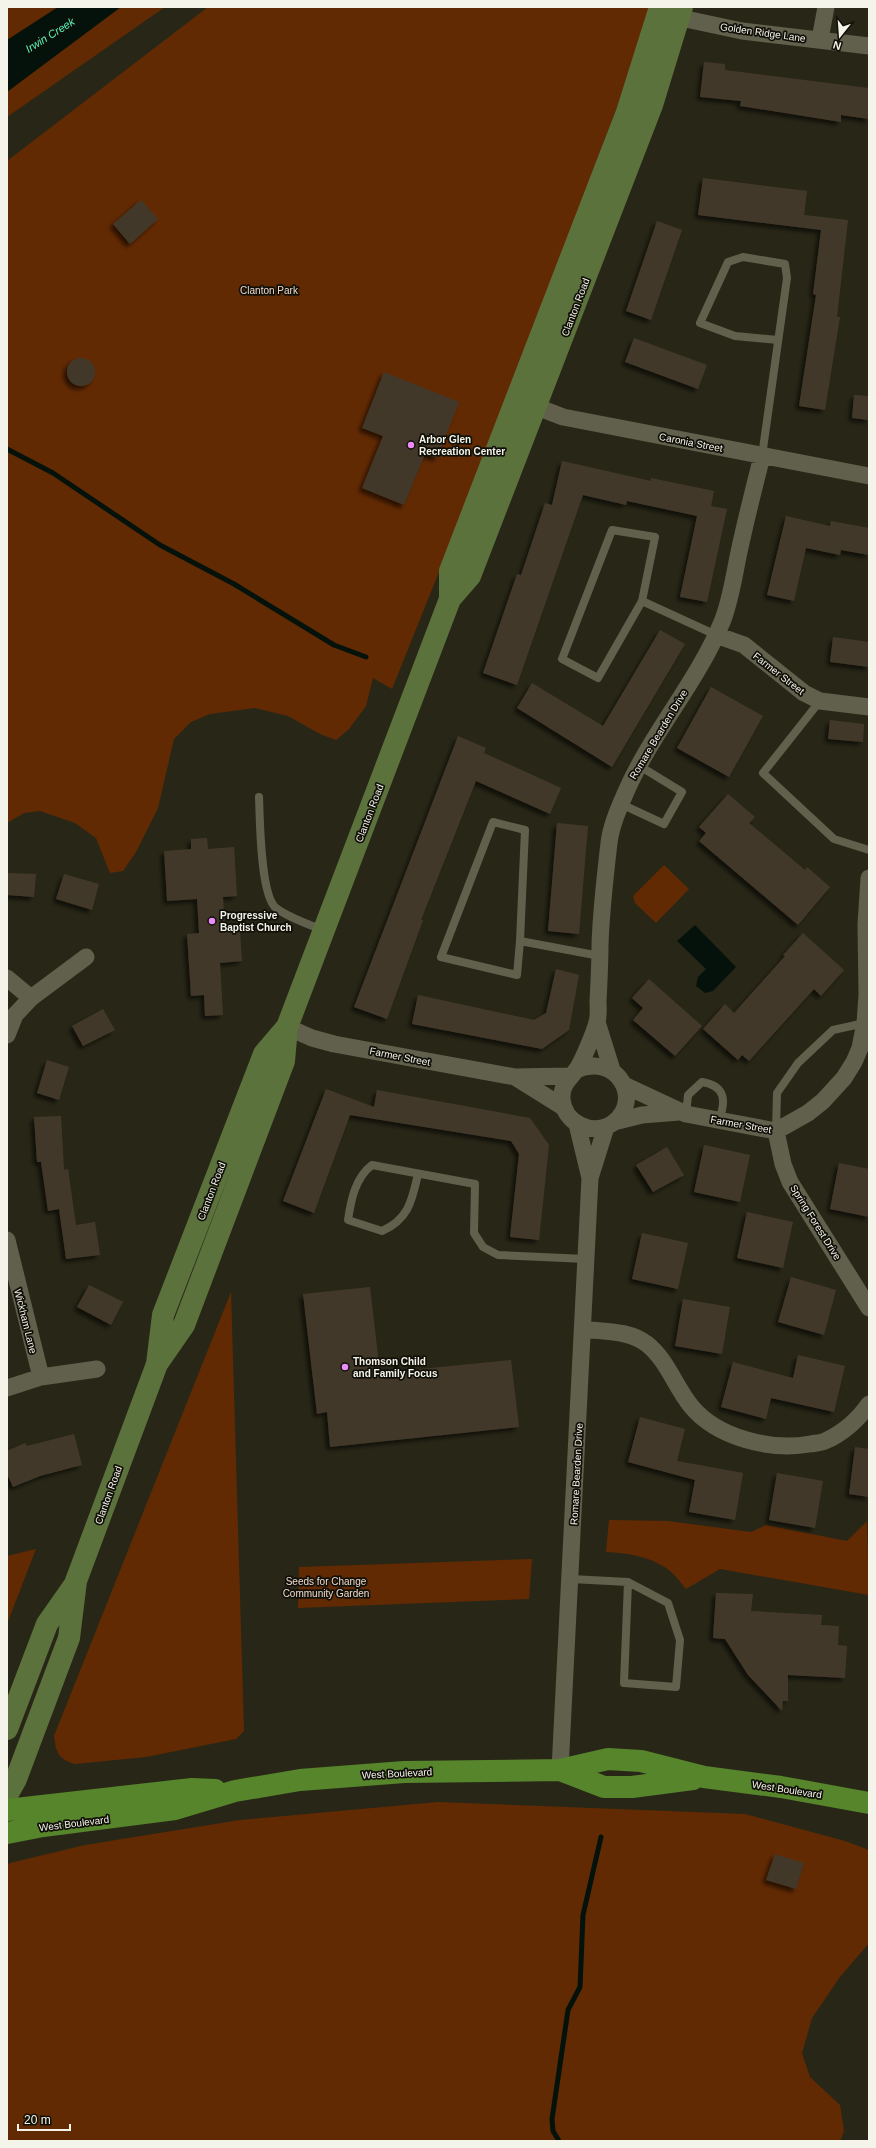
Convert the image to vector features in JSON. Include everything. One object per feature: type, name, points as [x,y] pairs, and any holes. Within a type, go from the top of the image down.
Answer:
[{"type":"main road","name":"Clanton Road","points":[[450,599],[450,571],[627,112],[659,10]]},
{"type":"main road","name":"Clanton Road","points":[[7,1729],[47,1624],[76,1581],[157,1364],[163,1315],[264,1054],[287,1027],[450,599],[470,576],[652,105],[681,12]]},
{"type":"main road","name":"Clanton Road","points":[[7,1795],[16,1779],[70,1638],[76,1581]]},
{"type":"main road","name":"West Boulevard","points":[[7,1834],[43,1826],[103,1820],[175,1809],[234,1791],[300,1780],[404,1772],[505,1769],[560,1770],[604,1787],[632,1787],[704,1777],[781,1787],[869,1803]]},
{"type":"main road","name":"West Boulevard","points":[[7,1810],[192,1789],[234,1791]]},
{"type":"street","points":[[820,39],[826,7]]},
{"type":"street","name":"Golden Ridge Lane","points":[[659,10],[681,12],[742,31],[820,39],[869,46]]},
{"type":"street","name":"Caronia Street","points":[[516,400],[563,417],[869,476]]},
{"type":"street","name":"Romare Bearden Drive","points":[[612,1070],[597,1022],[601,909],[609,837],[638,765],[716,635],[728,604],[762,456]]},
{"type":"street","name":"Farmer Street","points":[[716,635],[744,645],[795,687],[820,701],[869,707]]},
{"type":"street","name":"Farmer Street","points":[[610,1124],[642,1115],[683,1113],[776,1131],[808,1113],[844,1078],[860,1048],[865,1023],[867,995],[866,924],[869,878]]},
{"type":"street","points":[[7,1035],[15,1015],[31,998],[86,957]]},
{"type":"street","points":[[7,978],[31,998]]},
{"type":"street","name":"Romare Bearden Drive","points":[[573,1073],[597,1022]]},
{"type":"street","name":"Farmer Street","points":[[287,1027],[312,1038],[334,1044],[515,1077],[573,1073]]},
{"type":"street","points":[[594,1065],[612,1070],[624,1085],[626,1095],[625,1105],[621,1114],[610,1124],[596,1129],[586,1128],[577,1124],[569,1117],[563,1107],[562,1096],[564,1086],[573,1073],[594,1065]]},
{"type":"street","name":"Farmer Street","points":[[515,1077],[563,1107]]},
{"type":"street","name":"Farmer Street","points":[[624,1085],[683,1113]]},
{"type":"street","name":"Romare Bearden Drive","points":[[560,1770],[571,1579],[590,1178],[577,1124]]},
{"type":"street","name":"Romare Bearden Drive","points":[[590,1178],[610,1124]]},
{"type":"street","name":"Spring Forest Drive","points":[[776,1131],[783,1164],[790,1182],[869,1308]]},
{"type":"street","name":"Wickham Lane","points":[[7,1240],[41,1377]]},
{"type":"street","points":[[583,1329],[631,1334],[647,1344],[659,1357],[691,1406],[702,1417],[718,1429],[750,1442],[791,1448],[825,1442],[853,1422],[869,1404]]},
{"type":"street","points":[[7,1388],[41,1377],[97,1369]]},
{"type":"lane","points":[[762,456],[787,278],[785,264],[744,257],[728,262],[700,323],[734,336],[778,340]]},
{"type":"lane","points":[[612,530],[656,537],[642,601],[598,678],[562,659],[612,530]]},
{"type":"lane","points":[[642,601],[716,635]]},
{"type":"lane","points":[[820,701],[763,773],[834,839],[869,850]]},
{"type":"lane","points":[[621,804],[664,824],[682,792],[638,765]]},
{"type":"lane","points":[[259,796],[264,877],[269,898],[275,907],[324,931]]},
{"type":"lane","points":[[493,822],[525,830],[520,941],[517,975],[441,957],[493,822]]},
{"type":"lane","points":[[520,941],[600,956]]},
{"type":"lane","points":[[776,1131],[777,1093],[798,1063],[833,1030],[865,1023]]},
{"type":"lane","points":[[683,1113],[688,1095],[702,1082],[712,1084],[721,1091],[724,1101],[719,1120]]},
{"type":"lane","points":[[418,1174],[411,1203],[396,1225],[382,1231],[348,1220],[351,1201],[363,1172],[372,1165],[475,1184],[474,1233],[483,1247],[498,1255],[586,1259]]},
{"type":"lane","points":[[571,1579],[628,1582],[668,1603],[680,1640],[676,1687],[624,1683],[628,1582]]},
{"type":"green space","points":[[7,7],[165,7],[7,117]]},
{"type":"green space","name":"Clanton Park","points":[[208,7],[649,7],[621,96],[488,450],[392,689],[373,678],[366,706],[349,729],[336,740],[320,734],[288,716],[255,708],[210,714],[191,722],[174,739],[158,808],[136,852],[123,871],[110,873],[96,838],[75,823],[40,811],[24,813],[7,823],[7,161]]},
{"type":"green space","points":[[664,865],[689,889],[656,923],[635,903],[633,896]]},
{"type":"green space","points":[[231,1292],[244,1731],[236,1739],[146,1757],[75,1764],[69,1762],[61,1757],[57,1751],[54,1736]]},
{"type":"green space","points":[[609,1520],[668,1521],[751,1532],[766,1525],[847,1541],[867,1521],[869,1595],[720,1569],[686,1589],[669,1570],[659,1564],[645,1558],[629,1554],[606,1552]]},
{"type":"green space","points":[[36,1549],[7,1624],[7,1556]]},
{"type":"green space","name":"Seeds for Change Community Garden","points":[[532,1559],[529,1599],[298,1608],[299,1567]]},
{"type":"green space","points":[[438,1802],[745,1814],[845,1841],[869,1850],[869,1943],[840,1977],[812,2018],[802,2053],[810,2077],[840,2105],[844,2131],[840,2141],[7,2141],[7,1865],[85,1845],[240,1820]]},
{"type":"water","name":"Irwin Creek","points":[[58,7],[121,7],[7,92],[7,40]]},
{"type":"water","points":[[695,925],[736,967],[713,991],[705,993],[696,986],[698,977],[706,969],[677,941]]},
{"type":"building","points":[[704,62],[725,64],[725,70],[869,88],[869,119],[841,115],[841,122],[740,106],[741,101],[700,97]]},
{"type":"building","points":[[703,178],[807,191],[804,215],[848,220],[837,317],[840,317],[825,410],[799,406],[816,295],[813,294],[821,230],[698,215]]},
{"type":"building","points":[[141,200],[158,219],[130,244],[113,224]]},
{"type":"building","points":[[657,221],[682,230],[651,320],[626,311]]},
{"type":"building","points":[[634,338],[707,365],[698,389],[625,362]]},
{"type":"building","points":[[81,358],[91,362],[95,372],[91,382],[81,386],[71,382],[67,372],[71,362]]},
{"type":"building","name":"Arbor Glen Recreation Center","points":[[384,372],[459,402],[437,458],[425,454],[404,505],[362,488],[383,436],[362,428]]},
{"type":"building","points":[[854,395],[869,396],[869,420],[852,418]]},
{"type":"building","points":[[562,461],[651,481],[651,478],[714,491],[711,506],[727,509],[707,602],[680,597],[697,516],[627,501],[626,505],[583,495],[517,685],[483,673],[517,574],[521,575],[545,503],[552,505]]},
{"type":"building","points":[[786,516],[830,526],[831,521],[869,528],[869,555],[841,550],[840,555],[806,548],[794,601],[767,595]]},
{"type":"building","points":[[660,630],[685,644],[612,767],[517,708],[532,683],[603,726]]},
{"type":"building","points":[[833,637],[869,642],[869,667],[830,662]]},
{"type":"building","points":[[711,687],[763,716],[729,777],[677,748]]},
{"type":"building","points":[[830,720],[864,724],[863,742],[828,739]]},
{"type":"building","points":[[458,736],[486,748],[484,753],[561,788],[550,814],[476,781],[421,920],[423,920],[387,1019],[354,1007]]},
{"type":"building","points":[[728,794],[755,817],[749,823],[805,870],[807,867],[830,887],[798,925],[699,841],[706,833],[699,827]]},
{"type":"building","points":[[557,823],[588,826],[579,934],[548,931]]},
{"type":"building","name":"Progressive Baptist Church","points":[[207,838],[208,849],[234,847],[237,896],[223,897],[225,932],[240,931],[242,961],[220,963],[223,1015],[205,1016],[204,995],[191,996],[187,934],[199,933],[197,899],[167,901],[164,851],[191,849],[191,839]]},
{"type":"building","points":[[7,873],[36,874],[34,897],[7,895]]},
{"type":"building","points":[[64,874],[99,884],[92,910],[56,899]]},
{"type":"building","points":[[803,933],[844,970],[821,996],[814,989],[749,1061],[742,1055],[738,1060],[703,1029],[725,1004],[734,1013],[785,956],[783,955]]},
{"type":"building","points":[[556,969],[579,975],[569,1030],[542,1049],[412,1024],[418,995],[534,1020],[546,1013]]},
{"type":"building","points":[[649,979],[702,1026],[675,1056],[633,1020],[643,1008],[632,998]]},
{"type":"building","points":[[103,1009],[115,1030],[83,1046],[72,1026]]},
{"type":"building","points":[[47,1060],[69,1067],[59,1100],[37,1093]]},
{"type":"building","points":[[326,1089],[374,1107],[377,1090],[530,1118],[549,1145],[539,1240],[510,1237],[519,1154],[511,1141],[350,1115],[314,1213],[283,1201]]},
{"type":"building","points":[[61,1116],[64,1170],[68,1169],[76,1225],[95,1222],[100,1255],[66,1259],[59,1209],[48,1211],[41,1162],[37,1162],[34,1117]]},
{"type":"building","points":[[704,1145],[750,1155],[740,1202],[694,1192]]},
{"type":"building","points":[[667,1147],[684,1175],[653,1192],[636,1165]]},
{"type":"building","points":[[839,1163],[869,1169],[869,1217],[830,1209]]},
{"type":"building","points":[[747,1212],[793,1222],[783,1268],[737,1258]]},
{"type":"building","points":[[642,1233],[688,1243],[678,1289],[632,1279]]},
{"type":"building","points":[[791,1277],[836,1290],[824,1335],[778,1322]]},
{"type":"building","points":[[89,1285],[123,1302],[111,1325],[77,1307]]},
{"type":"building","name":"Thomson Child and Family Focus","points":[[370,1287],[380,1373],[511,1360],[519,1427],[330,1447],[327,1412],[317,1414],[303,1294]]},
{"type":"building","points":[[683,1299],[730,1307],[722,1354],[675,1346]]},
{"type":"building","points":[[798,1355],[845,1366],[834,1412],[771,1398],[766,1419],[721,1407],[733,1362],[793,1378]]},
{"type":"building","points":[[640,1417],[685,1429],[677,1461],[743,1473],[735,1520],[689,1512],[695,1480],[628,1462]]},
{"type":"building","points":[[74,1434],[82,1465],[40,1476],[13,1487],[7,1474],[7,1451],[25,1443],[27,1446]]},
{"type":"building","points":[[855,1447],[869,1449],[869,1497],[849,1494]]},
{"type":"building","points":[[777,1473],[823,1481],[815,1528],[769,1520]]},
{"type":"building","points":[[716,1593],[753,1594],[751,1611],[822,1615],[821,1625],[839,1626],[838,1645],[847,1646],[845,1678],[788,1675],[788,1701],[783,1701],[782,1711],[748,1675],[725,1639],[713,1638]]},
{"type":"building","points":[[775,1854],[804,1863],[796,1889],[766,1880]]},
{"type":"waterway","points":[[7,449],[53,473],[160,545],[234,584],[334,645],[366,657]]},
{"type":"waterway","points":[[559,2141],[553,2131],[552,2119],[568,2010],[580,1987],[583,1915],[601,1837]]},
{"type":"place","name":"Arbor Glen Recreation Center","points":[[411,445]]},
{"type":"place","name":"Progressive Baptist Church","points":[[212,921]]},
{"type":"place","name":"Thomson Child and Family Focus","points":[[345,1367]]}]
